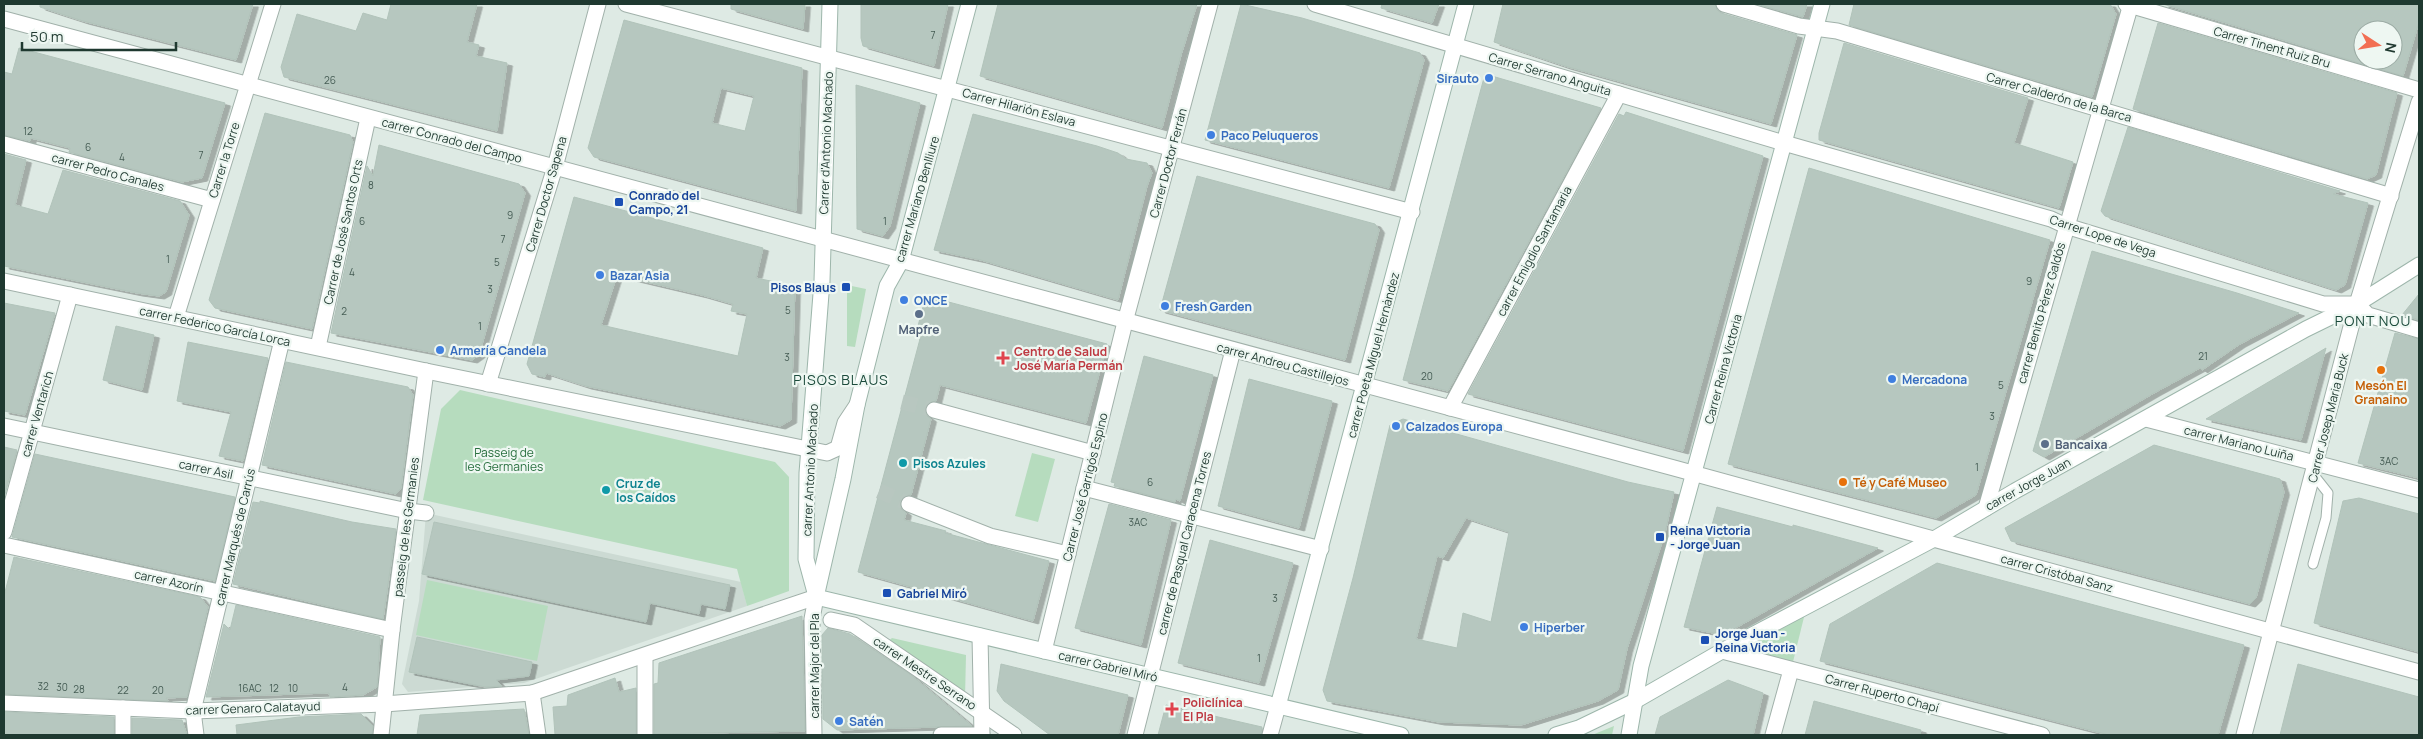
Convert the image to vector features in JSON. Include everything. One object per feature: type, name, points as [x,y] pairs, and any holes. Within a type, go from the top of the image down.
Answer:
[{"type":"street","name":"Carrer la Torre","points":[[176,317],[273,4]]},
{"type":"street","name":"Carrer Doctor Sapena","points":[[488,384],[555,167],[598,4]]},
{"type":"street","name":"Carrer Hilarión Eslava","points":[[626,4],[1412,212]]},
{"type":"street","name":"Carrer d'Antonio Machado","points":[[822,281],[830,4]]},
{"type":"street","name":"carrer Mariano Benlliure","points":[[816,597],[843,479],[857,405],[887,286],[901,261],[969,4]]},
{"type":"street","name":"Carrer Doctor Ferrán","points":[[1125,322],[1210,4]]},
{"type":"street","name":"Carrer Serrano Anguita","points":[[1315,4],[1784,143]]},
{"type":"street","name":"carrer Poeta Miguel Hernàndez","points":[[1270,735],[1412,212],[1466,4]]},
{"type":"street","name":"Carrer Calderón de la Barca","points":[[1724,4],[1799,26],[1837,31],[2391,196]]},
{"type":"street","name":"Carrer Reina Victoria","points":[[1629,735],[1641,666],[1822,4]]},
{"type":"street","name":"Carrer Tinent Ruiz Bru","points":[[2129,4],[2419,90]]},
{"type":"street","name":"carrer Benito Pérez Galdós","points":[[1986,508],[2129,4]]},
{"type":"street","name":"carrer Conrado del Campo","points":[[4,19],[901,261]]},
{"type":"street","name":"carrer Emigdio Santamaria","points":[[1450,408],[1619,94]]},
{"type":"street","name":"Carrer Josep Maria Buck","points":[[2244,735],[2357,304],[2391,196],[2415,135],[2419,102]]},
{"type":"street","name":"Carrer de José Santos Orts","points":[[318,347],[368,118]]},
{"type":"street","name":"Carrer Lope de Vega","points":[[1784,143],[2051,219],[2066,226],[2323,304],[2357,304]]},
{"type":"street","name":"carrer Pedro Canales","points":[[4,144],[212,200]]},
{"type":"street","name":"carrer Andreu Castillejos","points":[[901,261],[1694,474]]},
{"type":"street","name":"carrer Jorge Juan","points":[[1635,701],[1722,651],[1934,539],[2306,329],[2357,304],[2419,266]]},
{"type":"street","name":"carrer Federico García Lorca","points":[[4,281],[426,371]]},
{"type":"street","name":"carrer Antonio Machado","points":[[816,597],[806,559],[807,472],[822,281]]},
{"type":"street","name":"carrer Ventarich","points":[[4,532],[70,295]]},
{"type":"street","points":[[2357,304],[2368,315],[2419,330]]},
{"type":"street","name":"Carrer José Garrigós Espino","points":[[1044,651],[1125,322]]},
{"type":"street","name":"carrer Marqués de Carrús","points":[[196,735],[193,711],[282,340]]},
{"type":"street","name":"carrer de Pasqual Caracena Torres","points":[[1135,735],[1233,350]]},
{"type":"street","points":[[426,371],[827,453],[838,448],[845,423],[857,405]]},
{"type":"street","name":"passeig de les Germanies","points":[[381,735],[392,630],[426,371]]},
{"type":"street","points":[[934,410],[1093,453]]},
{"type":"street","name":"carrer Mariano Luiña","points":[[2146,419],[2315,468],[2419,490]]},
{"type":"street","name":"carrer Asil","points":[[4,426],[408,511],[426,513]]},
{"type":"street","name":"carrer Cristóbal Sanz","points":[[1694,474],[2419,672]]},
{"type":"street","points":[[1084,488],[1321,549]]},
{"type":"street","points":[[909,504],[990,536],[1068,554]]},
{"type":"street","name":"carrer Azorín","points":[[4,545],[392,630]]},
{"type":"street","points":[[384,704],[532,694],[816,597]]},
{"type":"street","name":"carrer Gabriel Miró","points":[[816,597],[1401,735]]},
{"type":"street","name":"carrer Major del Pla","points":[[814,735],[812,618],[816,597]]},
{"type":"street","name":"carrer Mestre Serrano","points":[[831,620],[854,625],[1014,735]]},
{"type":"street","points":[[941,735],[982,735],[980,636]]},
{"type":"street","name":"Carrer Ruperto Chapí","points":[[1722,651],[2042,735]]},
{"type":"street","points":[[645,656],[645,735]]},
{"type":"street","points":[[1773,735],[1791,670]]},
{"type":"street","points":[[532,694],[538,735]]},
{"type":"street","points":[[1556,735],[1579,728],[1635,701]]},
{"type":"street","name":"carrer Genaro Calatayud","points":[[4,703],[193,711],[384,704]]},
{"type":"street","points":[[123,708],[123,735]]},
{"type":"lane","points":[[2313,564],[2326,518],[2328,499],[2328,493],[2315,468]]},
{"type":"shaded area","points":[[426,513],[741,582],[747,606],[524,683],[408,692],[402,684],[419,601]]},
{"type":"green space","points":[[847,285],[866,289],[855,347],[847,346]]},
{"type":"green space","name":"Passeig de les Germanies","points":[[460,390],[775,462],[789,477],[789,591],[747,606],[737,569],[423,500],[441,409]]},
{"type":"green space","points":[[1032,453],[1055,459],[1038,522],[1015,516]]},
{"type":"green space","points":[[427,580],[548,606],[537,661],[416,635]]},
{"type":"green space","points":[[1807,605],[1791,670],[1722,651]]},
{"type":"green space","points":[[892,638],[966,655],[965,698],[885,644]]},
{"type":"green space","points":[[1614,726],[1612,735],[1592,735]]},
{"type":"building","points":[[40,4],[253,4],[236,60],[83,21],[40,7]]},
{"type":"building","points":[[391,4],[477,4],[467,42],[479,45],[476,56],[507,63],[497,131],[284,77],[281,67],[297,14],[356,31],[363,13],[387,20]]},
{"type":"building","points":[[731,4],[805,4],[803,29],[731,9]]},
{"type":"building","points":[[861,4],[948,4],[934,66],[863,46],[861,38]]},
{"type":"building","points":[[998,4],[1197,4],[1181,55],[1162,128],[980,76]]},
{"type":"building","points":[[1241,4],[1302,18],[1420,53],[1424,60],[1389,188],[1205,140]]},
{"type":"building","points":[[1382,4],[1439,4],[1432,23],[1381,8]]},
{"type":"building","points":[[1503,4],[1715,4],[1717,10],[1721,13],[1797,35],[1771,124],[1565,66],[1494,42]]},
{"type":"building","points":[[1756,4],[1807,4],[1803,17]]},
{"type":"building","points":[[1854,4],[2110,4],[2116,14],[2092,97],[1849,25]]},
{"type":"building","points":[[2163,4],[2419,4],[2419,22],[2403,76],[2383,70],[2403,70],[2403,20],[2353,20],[2353,61]]},
{"type":"building","points":[[624,20],[802,68],[796,211],[594,157],[588,148]],"holes":[[[721,88],[754,96],[745,131],[712,123]]]},
{"type":"building","points":[[2158,23],[2397,93],[2376,175],[2367,179],[2133,109]]},
{"type":"building","points":[[1844,43],[2028,98],[2014,143],[2073,162],[2059,208],[1819,140],[1819,133]]},
{"type":"building","points":[[19,48],[225,103],[202,178],[182,182],[69,152],[70,148],[31,138],[30,141],[4,135],[4,72],[12,74]]},
{"type":"building","points":[[1485,74],[1601,108],[1448,391],[1403,380]]},
{"type":"building","points":[[856,85],[920,103],[890,226],[883,236],[857,229]]},
{"type":"building","points":[[1626,112],[1763,156],[1683,451],[1468,394],[1619,114],[1624,116]]},
{"type":"building","points":[[265,113],[350,135],[353,142],[312,329],[215,308],[209,300]]},
{"type":"building","points":[[973,114],[1097,146],[1118,153],[1126,159],[1147,163],[1152,173],[1118,300],[981,260],[934,250]]},
{"type":"building","points":[[2128,127],[2340,191],[2333,194],[2368,203],[2345,285],[2336,290],[2105,216],[2101,211]]},
{"type":"building","points":[[379,145],[519,184],[525,193],[479,355],[472,360],[331,333],[367,166],[373,176]]},
{"type":"building","points":[[4,154],[26,160],[15,205],[48,214],[63,170],[180,201],[189,215],[166,292],[159,296],[137,293],[4,266]]},
{"type":"building","points":[[1809,168],[2050,240],[1976,495],[1936,518],[1728,464]]},
{"type":"building","points":[[1197,176],[1375,224],[1379,230],[1345,360],[1160,310]]},
{"type":"building","points":[[574,197],[763,248],[756,278],[795,286],[791,420],[780,426],[586,386],[546,373],[545,377],[532,374],[527,364]],"holes":[[[617,275],[733,304],[731,311],[747,314],[738,356],[601,325]]]},
{"type":"building","points":[[2092,251],[2299,313],[2240,344],[2202,370],[2200,368],[2154,393],[2044,457],[2033,451]]},
{"type":"building","points":[[2419,294],[2419,320],[2402,315]]},
{"type":"building","name":"Pisos Azules","points":[[926,296],[1107,344],[1086,423],[940,385],[936,401],[928,403],[925,408],[927,416],[931,419],[911,495],[904,496],[900,501],[901,509],[906,513],[904,520],[1049,561],[1033,621],[858,572],[920,339],[915,337]]},
{"type":"building","points":[[4,303],[55,313],[25,415],[4,411]]},
{"type":"building","points":[[116,326],[154,335],[142,390],[103,380]]},
{"type":"building","points":[[2395,333],[2419,339],[2419,478],[2358,463]]},
{"type":"building","points":[[188,342],[268,358],[243,461],[219,456],[231,412],[177,401]]},
{"type":"building","points":[[2326,348],[2301,440],[2206,419]]},
{"type":"building","points":[[1144,356],[1213,375],[1180,501],[1176,499],[1175,502],[1114,486],[1115,483],[1111,482]]},
{"type":"building","points":[[286,362],[408,387],[413,395],[401,488],[396,494],[262,465]]},
{"type":"building","points":[[1249,379],[1332,401],[1299,528],[1218,506]]},
{"type":"building","points":[[1403,419],[1628,482],[1674,492],[1665,533],[1627,649],[1618,690],[1598,701],[1521,725],[1439,722],[1327,701],[1323,690],[1353,578],[1390,425]],"holes":[[[1466,518],[1509,532],[1491,622],[1463,613],[1457,648],[1416,639],[1437,556],[1443,558]]]},
{"type":"building","points":[[2154,445],[2280,479],[2284,492],[2256,598],[2250,604],[2011,541],[2005,528]]},
{"type":"building","points":[[4,447],[17,450],[4,498]]},
{"type":"building","points":[[35,454],[235,497],[215,581],[12,537]]},
{"type":"building","points":[[2359,498],[2419,514],[2419,652],[2314,623],[2343,501]]},
{"type":"building","points":[[260,501],[352,522],[396,529],[383,619],[233,584],[253,502],[260,503]]},
{"type":"building","points":[[1109,504],[1171,520],[1141,645],[1075,628]]},
{"type":"building","points":[[1717,507],[1878,548],[1723,635],[1684,627]]},
{"type":"building","points":[[434,522],[730,585],[725,609],[701,604],[699,614],[650,603],[646,622],[422,574]]},
{"type":"building","points":[[1210,540],[1293,563],[1259,683],[1178,663]]},
{"type":"building","points":[[14,557],[200,597],[208,607],[187,697],[166,698],[168,701],[4,694],[4,596]]},
{"type":"building","points":[[1937,563],[2244,645],[2218,735],[2109,735],[1820,661],[1830,624]]},
{"type":"building","points":[[236,605],[380,637],[377,687],[363,695],[330,697],[329,693],[206,697],[224,624],[230,630]]},
{"type":"building","points":[[802,616],[805,731],[654,734],[654,684],[658,683],[659,663]]},
{"type":"building","points":[[828,628],[850,634],[911,675],[972,726],[837,730],[823,719],[822,635]]},
{"type":"building","points":[[417,637],[532,662],[529,676],[496,680],[502,686],[486,687],[409,672]]},
{"type":"building","points":[[1001,664],[1128,695],[1118,735],[1050,735],[1004,701],[997,691]]},
{"type":"building","points":[[2298,664],[2419,697],[2419,735],[2280,735]]},
{"type":"building","points":[[615,678],[619,692],[636,688],[636,735],[555,735],[553,707],[567,706],[568,695]]},
{"type":"building","points":[[1728,680],[1763,693],[1753,735],[1655,735],[1660,717]]},
{"type":"building","points":[[1814,701],[1921,730],[1920,735],[1805,735]]},
{"type":"building","points":[[1166,705],[1262,727],[1261,735],[1158,735]]},
{"type":"building","points":[[524,709],[529,735],[417,735],[420,715]]},
{"type":"building","points":[[4,712],[114,717],[114,735],[4,735]]},
{"type":"building","points":[[361,714],[373,726],[372,735],[237,735],[236,725],[299,717]]},
{"type":"building","points":[[132,718],[182,720],[187,735],[132,735]]},
{"type":"tunnel","points":[[902,402],[934,410]]},
{"type":"tunnel","points":[[879,491],[909,504]]},
{"type":"place","name":"Sirauto","points":[[1489,78]]},
{"type":"place","name":"Paco Peluqueros","points":[[1211,135]]},
{"type":"place","name":"Conrado del Campo, 21","points":[[619,202]]},
{"type":"place","name":"Bazar Asia","points":[[600,275]]},
{"type":"place","name":"Pisos Blaus","points":[[846,287]]},
{"type":"place","name":"ONCE","points":[[904,300]]},
{"type":"place","name":"Fresh Garden","points":[[1165,306]]},
{"type":"place","name":"Mapfre","points":[[919,314]]},
{"type":"place","name":"Armería Candela","points":[[440,350]]},
{"type":"place","name":"Centro de Salud José María Permán","points":[[1003,358]]},
{"type":"place","name":"Mesón El Granaino","points":[[2381,370]]},
{"type":"place","name":"Mercadona","points":[[1892,379]]},
{"type":"place","name":"Calzados Europa","points":[[1396,426]]},
{"type":"place","name":"Bancaixa","points":[[2045,444]]},
{"type":"place","name":"Pisos Azules","points":[[903,463]]},
{"type":"place","name":"Té y Café Museo","points":[[1843,482]]},
{"type":"place","name":"Cruz de los Caídos","points":[[606,490]]},
{"type":"place","name":"Reina Victoria - Jorge Juan","points":[[1660,537]]},
{"type":"place","name":"Gabriel Miró","points":[[887,593]]},
{"type":"place","name":"Hiperber","points":[[1524,627]]},
{"type":"place","name":"Jorge Juan - Reina Victoria","points":[[1705,640]]},
{"type":"place","name":"Policlínica El Pla","points":[[1172,709]]},
{"type":"place","name":"Satén","points":[[839,721]]},
{"type":"district","name":"PONT NOU","points":[[2373,320]]},
{"type":"district","name":"PISOS BLAUS","points":[[841,379]]}]
